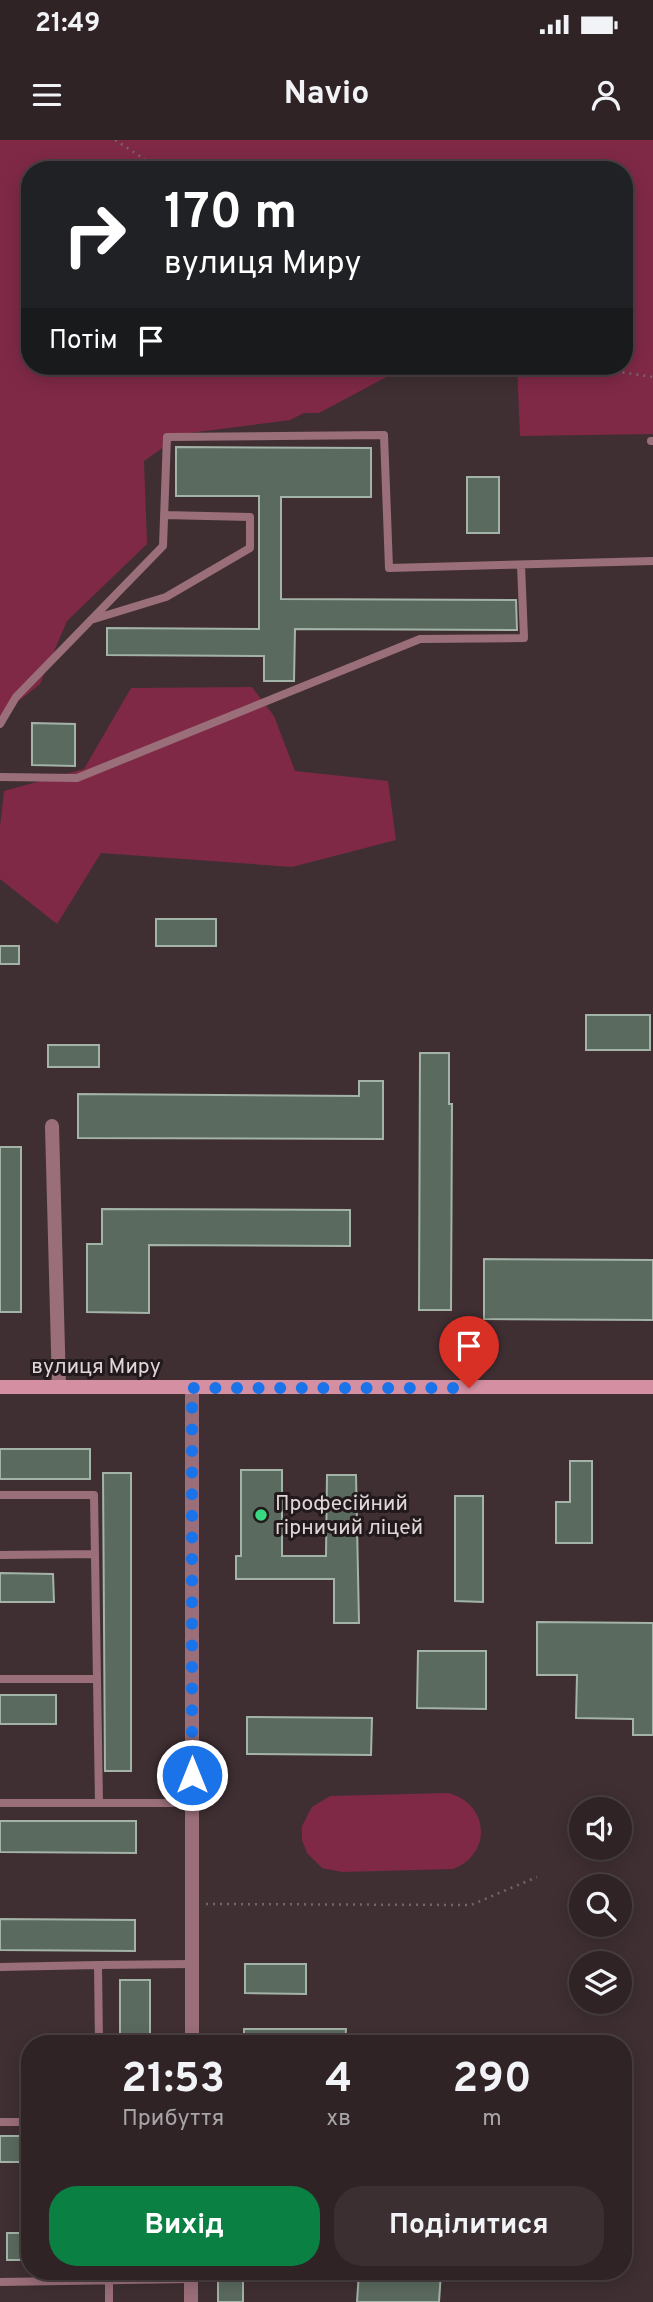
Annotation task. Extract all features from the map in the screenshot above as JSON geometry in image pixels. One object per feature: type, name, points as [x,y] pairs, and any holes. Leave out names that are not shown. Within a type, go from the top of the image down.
[{"type":"main road","name":"вулиця Миру","points":[[0,1387],[653,1387]]},
{"type":"street","points":[[52,1126],[59,1387]]},
{"type":"street","points":[[192,1388],[192,2035]]},
{"type":"street","points":[[191,2280],[191,2302]]},
{"type":"lane","points":[[0,724],[16,697],[163,546],[167,437],[384,435],[388,568],[653,561]]},
{"type":"lane","points":[[91,620],[166,597],[250,548],[250,517],[164,515]]},
{"type":"lane","points":[[0,777],[77,778],[420,639],[524,638],[521,565]]},
{"type":"lane","points":[[0,1495],[94,1495],[99,1803]]},
{"type":"lane","points":[[0,1555],[95,1554]]},
{"type":"lane","points":[[0,1679],[97,1679]]},
{"type":"lane","points":[[0,1803],[192,1802]]},
{"type":"lane","points":[[0,1967],[192,1964]]},
{"type":"lane","points":[[98,1965],[99,2035]]},
{"type":"lane","points":[[0,2122],[21,2122]]},
{"type":"lane","points":[[0,2282],[109,2280],[109,2302]]},
{"type":"path","points":[[115,140],[147,161]]},
{"type":"path","points":[[633,374],[653,377]]},
{"type":"path","points":[[192,1904],[471,1905],[537,1877]]},
{"type":"shaded area","points":[[0,140],[653,140],[653,434],[520,436],[517,375],[633,375],[633,161],[21,161],[21,375],[390,375],[319,413],[304,413],[290,420],[182,434],[144,461],[147,544],[67,621],[40,684],[0,716]]},
{"type":"shaded area","points":[[252,687],[274,716],[295,771],[388,781],[396,840],[292,867],[101,853],[57,924],[0,879],[0,827],[4,791],[84,769],[131,688]]},
{"type":"shaded area","points":[[448,1793],[472,1807],[481,1829],[475,1852],[466,1862],[453,1869],[342,1872],[322,1868],[307,1853],[302,1840],[302,1826],[312,1807],[330,1796]]},
{"type":"building","points":[[176,447],[371,448],[371,497],[281,497],[281,599],[516,600],[517,630],[295,629],[294,681],[264,681],[264,656],[107,655],[107,628],[259,629],[259,496],[176,496]]},
{"type":"building","points":[[467,477],[499,477],[499,533],[467,533]]},
{"type":"building","points":[[32,723],[75,724],[75,766],[32,765]]},
{"type":"building","points":[[156,919],[216,919],[216,946],[156,946]]},
{"type":"building","points":[[0,946],[19,946],[19,964],[0,964]]},
{"type":"building","points":[[586,1015],[650,1015],[650,1050],[586,1050]]},
{"type":"building","points":[[48,1045],[99,1045],[99,1067],[48,1067]]},
{"type":"building","points":[[420,1053],[449,1053],[449,1104],[452,1104],[451,1310],[419,1310]]},
{"type":"building","points":[[359,1081],[383,1081],[383,1139],[78,1138],[78,1094],[359,1096]]},
{"type":"building","points":[[0,1147],[21,1147],[21,1312],[0,1312]]},
{"type":"building","points":[[102,1209],[350,1210],[350,1246],[149,1245],[149,1313],[87,1312],[87,1244],[102,1244]]},
{"type":"building","points":[[484,1259],[653,1260],[653,1320],[484,1319]]},
{"type":"building","points":[[0,1449],[90,1449],[90,1479],[0,1479]]},
{"type":"building","points":[[570,1461],[592,1461],[592,1543],[556,1543],[556,1502],[570,1502]]},
{"type":"building","name":"Професійний гірничий ліцей","points":[[241,1470],[282,1470],[282,1556],[326,1556],[327,1475],[356,1475],[359,1623],[334,1623],[334,1579],[236,1579],[236,1556],[241,1556]]},
{"type":"building","points":[[103,1473],[131,1473],[131,1771],[105,1771]]},
{"type":"building","points":[[455,1496],[483,1496],[483,1602],[455,1601]]},
{"type":"building","points":[[0,1573],[53,1574],[54,1602],[0,1602]]},
{"type":"building","points":[[537,1622],[653,1623],[653,1735],[633,1735],[633,1719],[576,1718],[577,1675],[537,1675]]},
{"type":"building","points":[[418,1651],[486,1651],[486,1709],[417,1708]]},
{"type":"building","points":[[0,1695],[56,1695],[56,1724],[0,1724]]},
{"type":"building","points":[[247,1717],[372,1718],[371,1755],[247,1754]]},
{"type":"building","points":[[0,1821],[136,1821],[136,1853],[0,1852]]},
{"type":"building","points":[[0,1919],[135,1920],[135,1951],[0,1950]]},
{"type":"building","points":[[245,1964],[306,1964],[306,1994],[245,1993]]},
{"type":"building","points":[[120,1980],[150,1980],[150,2035],[120,2035]]},
{"type":"building","points":[[244,2029],[346,2029],[346,2035],[244,2035]]},
{"type":"building","points":[[0,2136],[21,2136],[21,2162],[0,2162]]},
{"type":"building","points":[[7,2233],[21,2233],[21,2260],[7,2260]]},
{"type":"building","points":[[218,2280],[243,2280],[243,2302],[218,2302]]},
{"type":"building","points":[[358,2280],[440,2280],[439,2302],[357,2302]]},
{"type":"place","name":"Професійний гірничий ліцей","points":[[261,1515]]},
{"type":"route","points":[[192,1775],[192,1388],[469,1388]]}]
